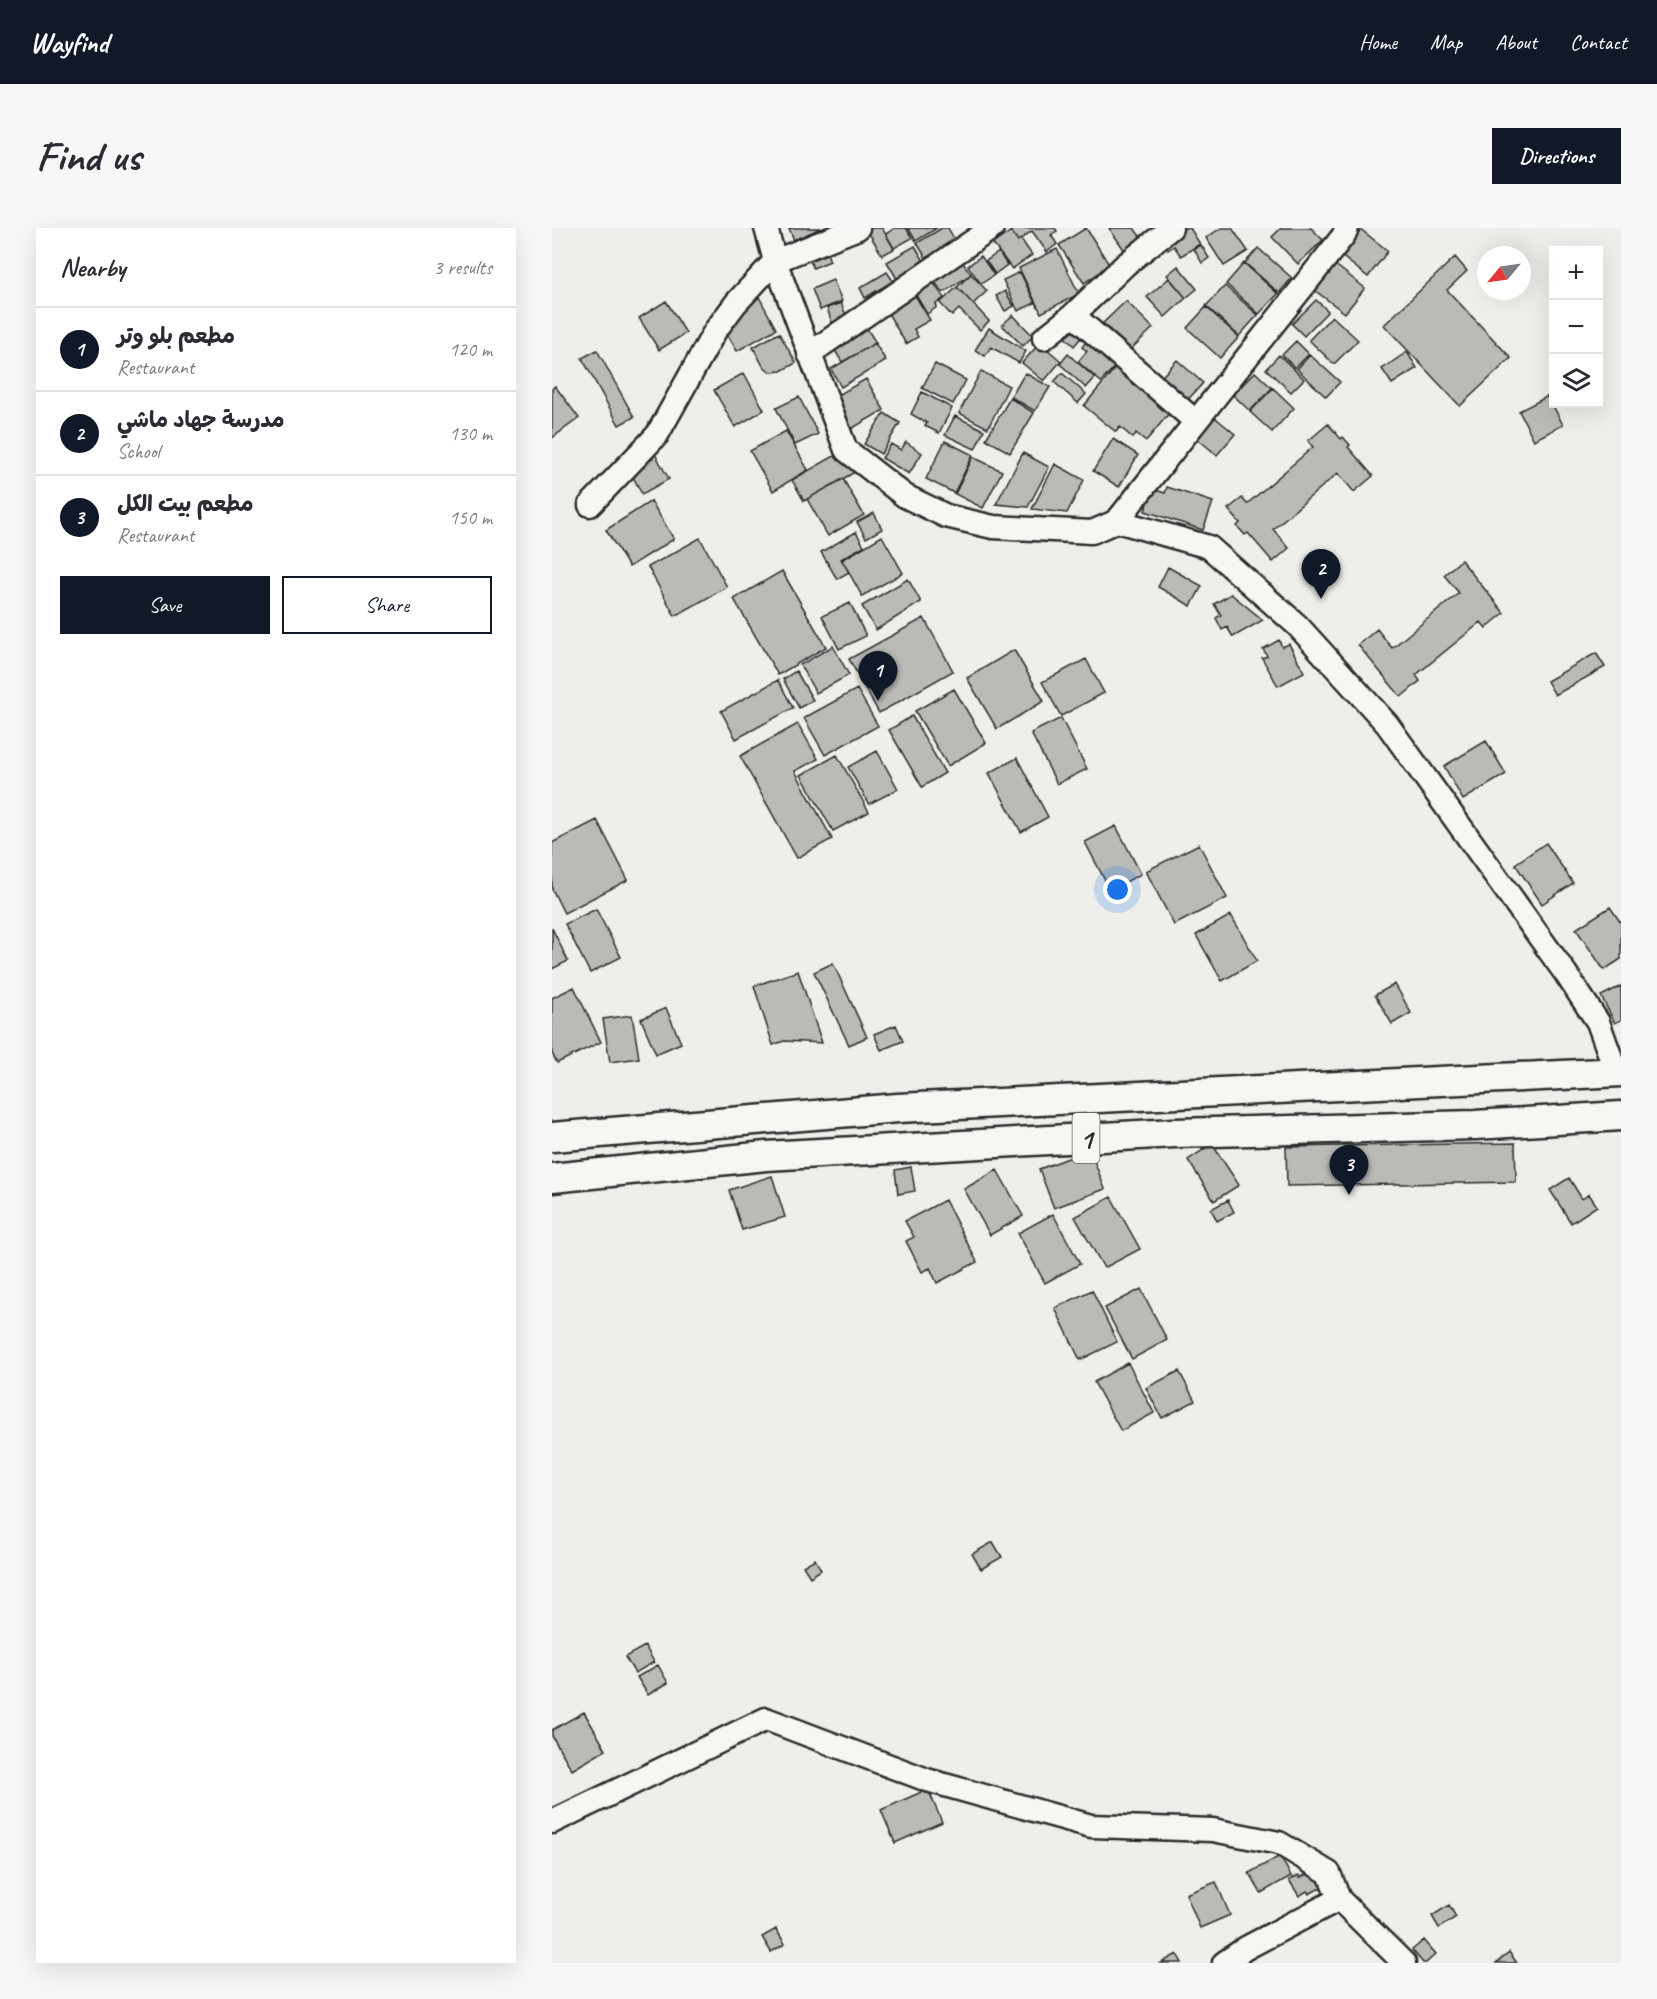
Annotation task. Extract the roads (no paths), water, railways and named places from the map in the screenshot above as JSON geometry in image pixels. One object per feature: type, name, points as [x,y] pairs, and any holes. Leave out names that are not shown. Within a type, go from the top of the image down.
[{"type":"main road","name":"1","points":[[552,1137],[898,1108],[1618,1072]]},
{"type":"main road","points":[[1175,1133],[1178,1093]]},
{"type":"main road","name":"1","points":[[552,1178],[766,1156],[1175,1133],[1475,1125],[1621,1116]]},
{"type":"street","points":[[766,228],[775,261],[846,450],[905,496],[946,516],[993,527],[1092,532],[1117,521],[1344,236],[1347,228]]},
{"type":"street","points":[[590,505],[657,435],[715,331],[736,303],[775,261],[858,228]]},
{"type":"street","points":[[809,354],[992,228]]},
{"type":"street","points":[[1044,338],[1125,265],[1171,228]]},
{"type":"street","points":[[1072,315],[1195,421]]},
{"type":"street","points":[[1117,521],[1209,547],[1297,624],[1387,724],[1598,1022],[1618,1072]]},
{"type":"street","points":[[552,1822],[766,1719],[927,1780],[1091,1826],[1213,1830],[1279,1843],[1329,1873],[1339,1899],[1404,1963]]},
{"type":"street","points":[[1224,1963],[1246,1948],[1339,1899]]},
{"type":"place","name":"مدرسة جهاد ماشي","points":[[1321,599]]},
{"type":"place","name":"مطعم بلو وتر","points":[[878,701]]},
{"type":"place","name":"مطعم بيت الكل","points":[[1349,1195]]}]
